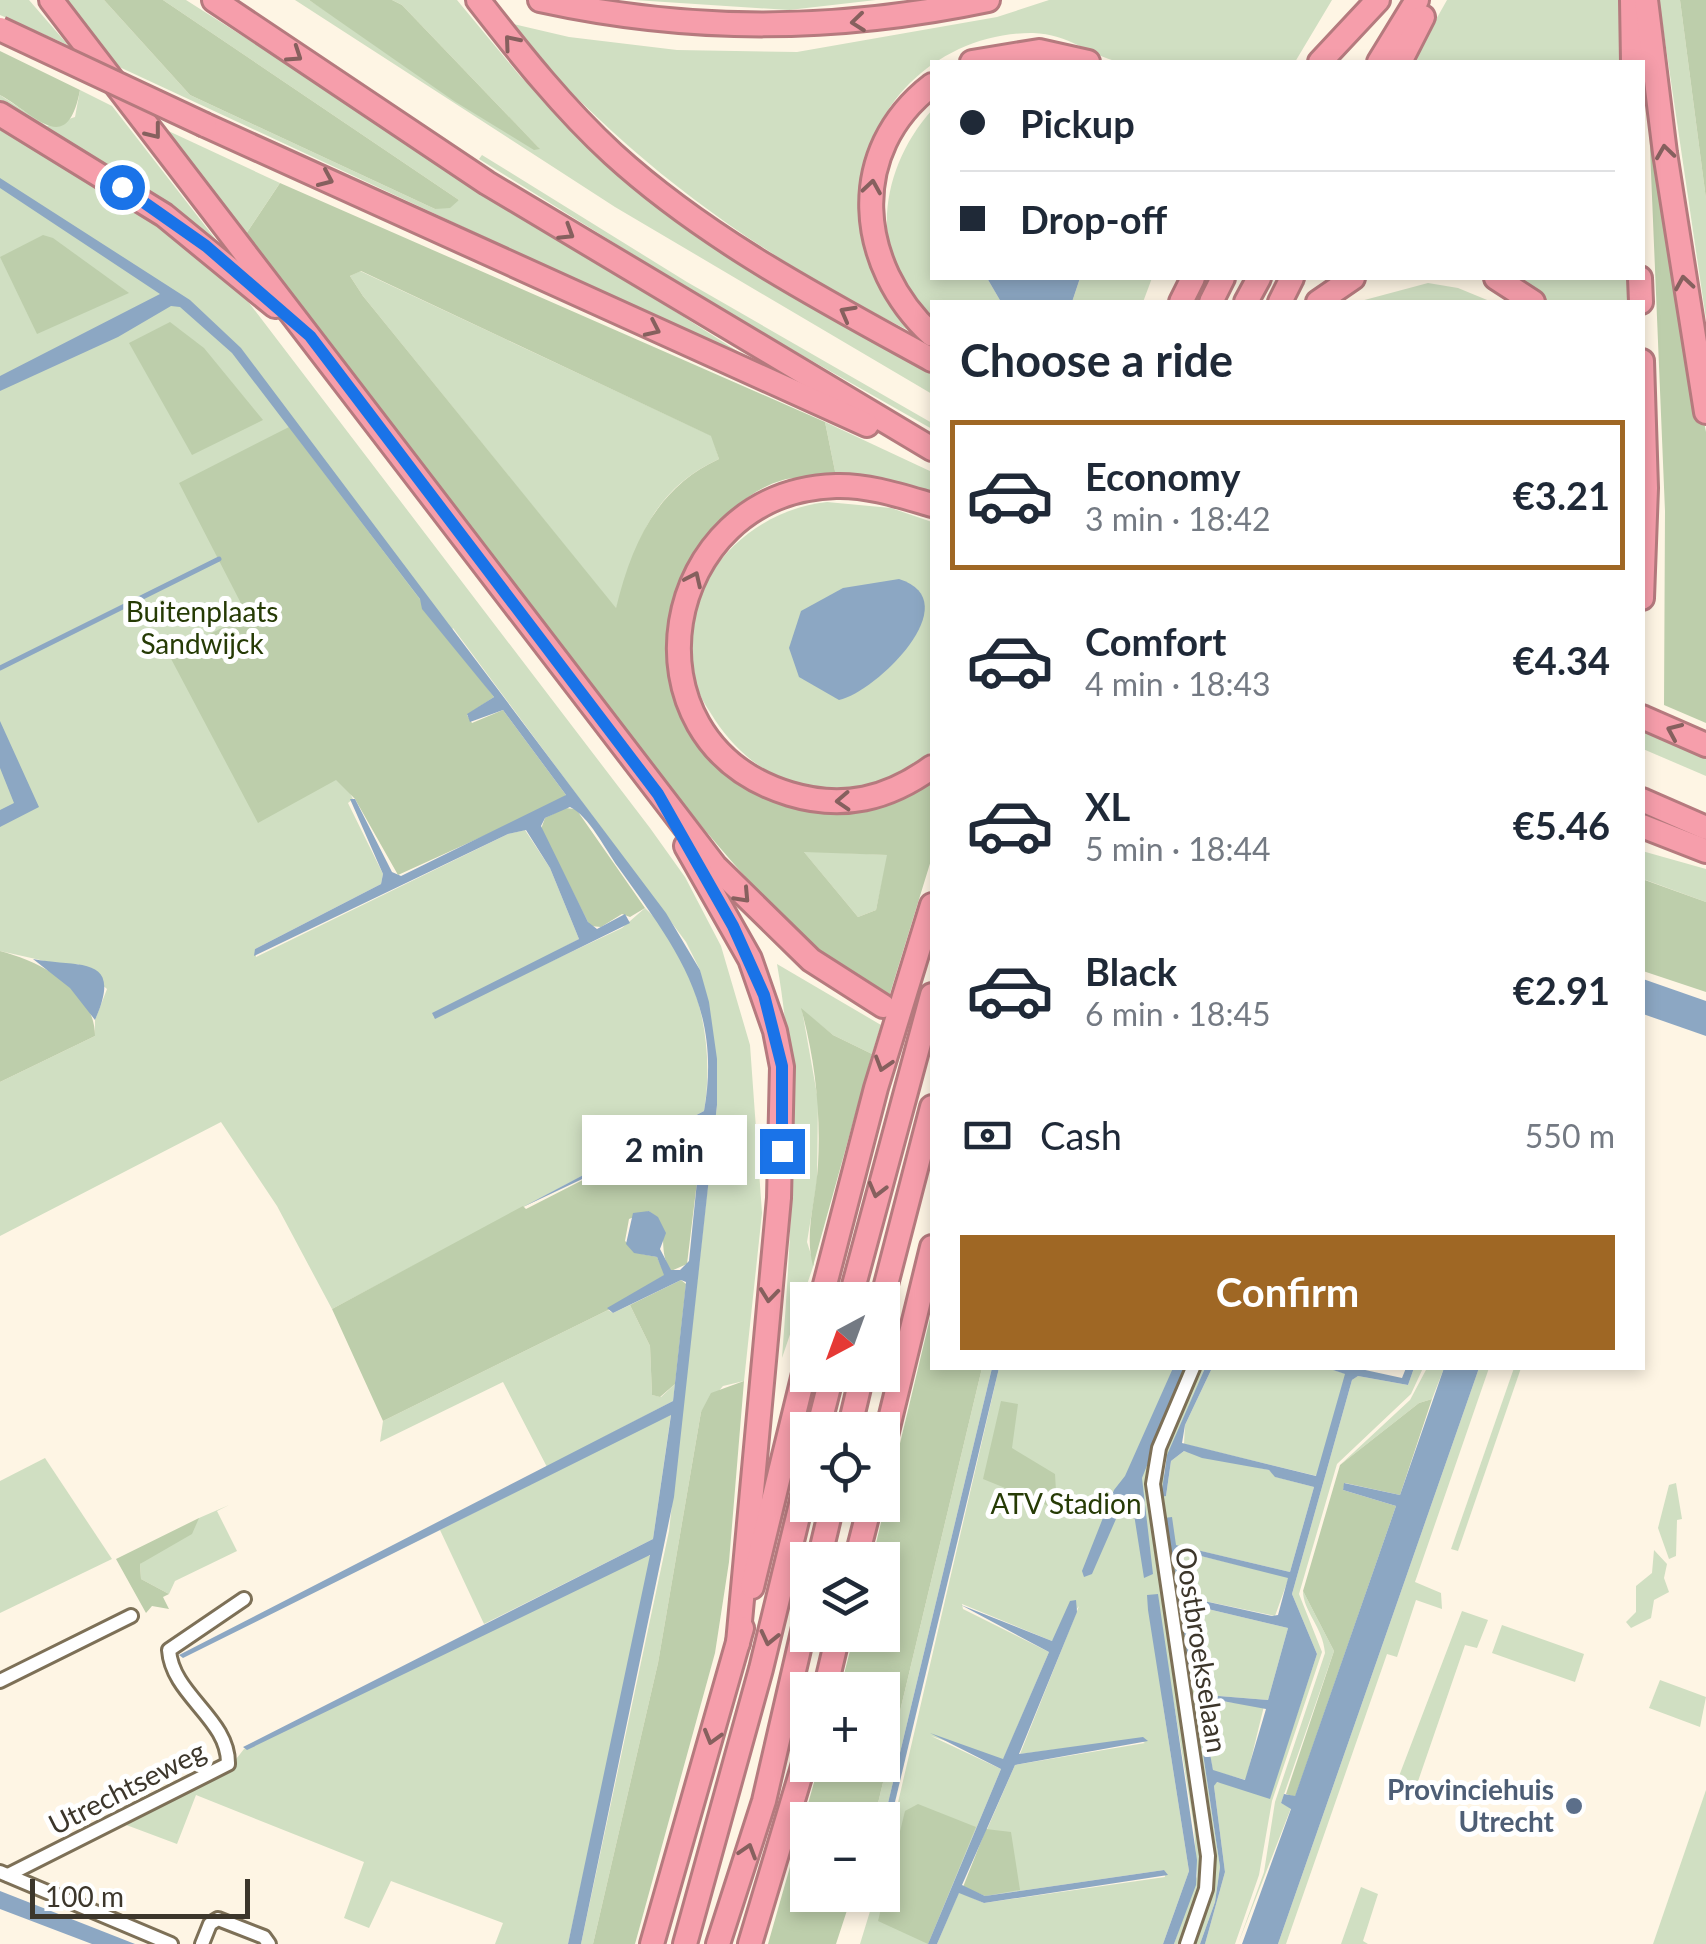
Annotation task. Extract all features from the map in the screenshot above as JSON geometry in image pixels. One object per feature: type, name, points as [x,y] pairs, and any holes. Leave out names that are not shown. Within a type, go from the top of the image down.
[{"type":"highway","points":[[51,0],[715,866],[789,941],[883,1006]]},
{"type":"highway","points":[[214,0],[504,194],[930,450]]},
{"type":"highway","points":[[478,0],[586,128],[650,185],[821,299],[930,359]]},
{"type":"highway","points":[[540,0],[650,20],[780,27],[862,22],[988,0]]},
{"type":"highway","points":[[1322,60],[1379,0]]},
{"type":"highway","points":[[1343,60],[1379,0]]},
{"type":"highway","points":[[1380,60],[1417,0]]},
{"type":"highway","points":[[1401,60],[1432,0]]},
{"type":"highway","points":[[1632,0],[1633,60]]},
{"type":"highway","points":[[1646,0],[1664,153],[1706,412]]},
{"type":"highway","points":[[0,29],[930,450]]},
{"type":"highway","points":[[984,60],[1040,51],[1079,60]]},
{"type":"highway","points":[[930,87],[911,104],[883,142],[869,214],[882,268],[896,295],[930,333]]},
{"type":"highway","points":[[0,114],[164,215],[310,336]]},
{"type":"highway","points":[[1321,300],[1350,280]]},
{"type":"highway","points":[[1499,280],[1530,300]]},
{"type":"highway","points":[[930,505],[837,486],[796,492],[756,508],[725,534],[697,570],[682,608],[676,656],[691,712],[712,744],[759,782],[803,798],[854,802],[898,790],[930,768]]},
{"type":"highway","points":[[1645,718],[1706,745]]},
{"type":"highway","points":[[658,794],[750,958],[776,1031],[782,1066],[779,1198],[738,1643]]},
{"type":"highway","points":[[1645,801],[1706,828]]},
{"type":"highway","points":[[1645,827],[1706,854]]},
{"type":"highway","points":[[1645,841],[1706,854]]},
{"type":"highway","points":[[826,1282],[876,1088],[930,912]]},
{"type":"highway","points":[[855,1282],[930,1002]]},
{"type":"highway","points":[[887,1282],[930,1114]]},
{"type":"highway","points":[[892,1412],[930,1255]]},
{"type":"highway","points":[[652,1944],[738,1643],[799,1392]]},
{"type":"highway","points":[[686,1944],[797,1522]]},
{"type":"highway","points":[[718,1944],[764,1800],[798,1652]]},
{"type":"highway","points":[[750,1944],[798,1782]]},
{"type":"street","name":"Oostbroekselaan","points":[[1187,1944],[1206,1889],[1208,1856],[1152,1484],[1159,1448],[1193,1370]]},
{"type":"street","name":"Utrechtseweg","points":[[4,1874],[228,1764],[223,1740],[172,1673],[168,1650],[244,1599]]},
{"type":"street","points":[[0,1681],[131,1616]]},
{"type":"street","name":"Utrechtseweg","points":[[4,1874],[171,1944]]},
{"type":"street","points":[[202,1944],[210,1924],[218,1919],[264,1937],[268,1944]]},
{"type":"green space","points":[[0,0],[29,0],[68,45],[0,15]]},
{"type":"green space","points":[[63,0],[104,0],[190,95],[435,209],[459,200],[163,0],[186,0],[756,363],[115,65]]},
{"type":"green space","points":[[104,0],[163,0],[459,200],[450,208],[435,209],[190,95]]},
{"type":"green space","points":[[295,0],[309,0],[539,148],[402,5],[392,0],[457,0],[520,76],[605,159],[890,350],[930,371],[930,393],[615,207]]},
{"type":"green space","points":[[309,0],[392,0],[402,5],[540,149],[534,150],[454,101]]},
{"type":"green space","points":[[634,0],[876,0],[789,10]]},
{"type":"green space","points":[[1049,0],[1332,0],[1296,60],[1112,60],[1057,37],[1033,33],[1000,36],[930,60],[930,67],[894,102],[877,129],[867,159],[863,192],[878,240],[918,335],[804,273],[697,201],[598,118],[509,23],[569,37],[677,50],[797,52],[997,17]]},
{"type":"green space","points":[[1447,0],[1623,0],[1623,60],[1413,60]]},
{"type":"green space","points":[[1659,0],[1680,0],[1706,199],[1706,319]]},
{"type":"green space","points":[[1680,0],[1706,0],[1706,199]]},
{"type":"green space","points":[[0,51],[80,90],[67,122],[49,126],[0,95]]},
{"type":"green space","points":[[80,90],[112,106],[227,254],[139,186],[0,108],[0,95],[47,126],[75,117]]},
{"type":"green space","points":[[930,113],[930,280],[988,280],[1000,300],[930,300],[930,317],[911,296],[897,271],[889,244],[887,216],[900,160]]},
{"type":"green space","points":[[1649,124],[1706,432],[1706,723],[1664,705],[1665,511]]},
{"type":"green space","points":[[162,128],[280,183],[246,234]]},
{"type":"green space","name":"Buitenplaats Sandwijck","points":[[0,130],[151,217],[240,291],[650,828],[685,877],[721,946],[750,1045],[762,1213],[744,1381],[723,1386],[701,1412],[658,1663],[593,1944],[581,1944],[669,1531],[717,1105],[700,970],[686,942],[453,628],[349,791],[353,799],[348,803],[383,874],[381,884],[255,949],[256,957],[508,834],[525,830],[550,868],[579,939],[431,1018],[622,928],[645,908],[677,950],[698,1002],[707,1057],[704,1111],[332,1309],[277,1206],[221,1122],[0,1236],[0,1082],[95,1036],[95,1020],[107,989],[78,964],[58,964],[0,951]]},
{"type":"green space","points":[[482,155],[687,282],[930,422],[930,428],[724,311],[479,159]]},
{"type":"green space","points":[[280,183],[825,422],[837,481],[783,480],[755,492],[729,513],[688,570],[675,603],[669,669],[686,709],[781,802],[930,780],[930,864],[888,1000],[843,969],[758,891],[643,752],[246,234]],"holes":[[[361,271],[711,436],[719,459],[679,486],[650,520],[630,562],[616,608],[350,276]],[[804,852],[887,855],[876,910],[858,917]]]},
{"type":"green space","points":[[43,235],[53,238],[129,293],[37,334],[0,257]]},
{"type":"green space","points":[[360,271],[712,436],[719,459],[696,472],[662,503],[640,541],[616,609],[363,296],[350,276]]},
{"type":"green space","points":[[1079,280],[1151,280],[1144,300],[1073,300]]},
{"type":"green space","points":[[1512,280],[1630,280],[1631,300],[1538,300]]},
{"type":"green space","points":[[1428,283],[1458,288],[1487,300],[1364,300]]},
{"type":"green space","points":[[170,322],[204,348],[263,420],[192,455],[129,343]]},
{"type":"green space","points":[[825,422],[930,471],[930,498],[837,481]]},
{"type":"green space","points":[[289,427],[494,697],[467,715],[472,723],[503,710],[566,795],[563,800],[398,875],[355,799],[336,780],[258,823],[169,655],[247,615],[179,483]]},
{"type":"green space","points":[[827,502],[891,508],[930,521],[930,752],[904,770],[874,782],[816,788],[787,781],[761,767],[737,747],[696,687],[690,665],[690,634],[696,605],[708,579],[746,535],[798,508]]},
{"type":"green space","points":[[1645,731],[1706,756],[1706,776],[1645,750]]},
{"type":"green space","points":[[565,808],[576,809],[645,908],[630,917],[622,914],[601,927],[590,926],[541,829],[545,818]]},
{"type":"green space","points":[[803,851],[888,855],[876,910],[858,917]]},
{"type":"green space","points":[[1645,852],[1706,869],[1706,902],[1645,880]]},
{"type":"green space","points":[[1645,880],[1706,902],[1706,992],[1645,972]]},
{"type":"green space","points":[[0,951],[47,970],[75,991],[93,1019],[95,1036],[0,1082]]},
{"type":"green space","points":[[777,964],[881,1025],[872,1054],[833,1035],[802,1010],[818,1100],[817,1181],[807,1242],[814,1264],[808,1282],[790,1282],[790,1334],[782,1358],[792,1161],[784,1013]]},
{"type":"green space","points":[[801,1008],[833,1035],[872,1054],[813,1266],[810,1228],[819,1125],[813,1066]]},
{"type":"green space","points":[[698,1121],[704,1124],[687,1264],[671,1271],[660,1224],[649,1211],[629,1219],[625,1241],[642,1254],[657,1257],[665,1275],[608,1310],[383,1421],[332,1309],[523,1206],[526,1209]]},
{"type":"green space","points":[[681,1280],[686,1284],[675,1384],[660,1397],[652,1395],[650,1346],[630,1305]]},
{"type":"green space","points":[[630,1305],[650,1346],[652,1395],[661,1397],[675,1384],[673,1401],[547,1467],[503,1382],[380,1442],[383,1421],[608,1310],[613,1313]]},
{"type":"green space","points":[[930,1318],[930,1370],[982,1370],[900,1711],[900,1672],[845,1672],[850,1652],[900,1652],[900,1542],[876,1542],[881,1522],[900,1522],[900,1443]]},
{"type":"green space","points":[[982,1370],[992,1370],[900,1753],[900,1711]]},
{"type":"green space","name":"ATV Stadion","points":[[999,1370],[1204,1370],[1163,1467],[1166,1496],[1171,1461],[1184,1451],[1269,1470],[1276,1477],[1314,1487],[1290,1572],[1175,1545],[1176,1550],[1289,1577],[1275,1616],[1195,1599],[1184,1590],[1188,1667],[1192,1638],[1186,1610],[1191,1605],[1288,1628],[1268,1700],[1194,1694],[1220,1867],[1215,1902],[1200,1944],[1192,1944],[1208,1899],[1203,1847],[1200,1892],[1182,1944],[1174,1944],[1197,1876],[1194,1827],[1173,1698],[1162,1699],[1189,1871],[1163,1944],[937,1944],[959,1892],[984,1903],[1165,1877],[1164,1870],[985,1896],[982,1841],[1015,1765],[1145,1743],[1138,1739],[1020,1754],[1079,1606],[1052,1641],[962,1604],[963,1609],[1049,1652],[1003,1760],[931,1736],[1001,1769],[928,1944],[860,1944],[870,1912],[900,1912],[898,1802]]},
{"type":"green space","name":"ATV Stadion","points":[[1211,1370],[1333,1370],[1346,1374],[1317,1476],[1184,1444],[1185,1425]]},
{"type":"green space","points":[[1413,1370],[1422,1370],[1411,1394],[1337,1464],[1299,1594],[1322,1652],[1272,1801],[1259,1875],[1235,1944],[1205,1944],[1225,1872],[1214,1786],[1216,1782],[1272,1790],[1317,1654],[1292,1594],[1352,1380],[1358,1376],[1408,1385]]},
{"type":"green space","points":[[1426,1370],[1443,1370],[1432,1399],[1419,1403],[1340,1465],[1410,1400]]},
{"type":"green space","points":[[1478,1370],[1488,1370],[1415,1582],[1441,1593],[1442,1609],[1416,1600],[1397,1657],[1387,1654],[1286,1944],[1278,1944]]},
{"type":"green space","points":[[1513,1370],[1520,1370],[1458,1551],[1451,1549]]},
{"type":"green space","points":[[744,1381],[729,1562],[715,1653],[635,1944],[593,1944],[658,1663],[701,1412],[711,1393]]},
{"type":"green space","points":[[1432,1399],[1400,1495],[1345,1483],[1343,1490],[1396,1506],[1295,1797],[1286,1794],[1334,1651],[1303,1591],[1340,1465],[1419,1403]]},
{"type":"green space","points":[[1001,1401],[1018,1404],[1012,1448],[1055,1474],[1056,1491],[1077,1508],[1071,1515],[983,1479]]},
{"type":"green space","points":[[671,1414],[653,1539],[484,1624],[440,1530]]},
{"type":"green space","points":[[45,1458],[112,1559],[0,1613],[0,1481]]},
{"type":"green space","points":[[1676,1483],[1682,1519],[1677,1520],[1676,1556],[1669,1559],[1658,1528],[1669,1485]]},
{"type":"green space","points":[[229,1505],[217,1511],[237,1551],[175,1581],[169,1594],[141,1579],[140,1564],[199,1518]]},
{"type":"green space","points":[[199,1518],[192,1534],[140,1564],[141,1579],[169,1594],[163,1597],[169,1609],[152,1606],[146,1613],[116,1559]]},
{"type":"green space","points":[[1654,1550],[1667,1564],[1664,1578],[1669,1592],[1654,1600],[1651,1618],[1631,1628],[1626,1622],[1636,1612],[1636,1586],[1652,1573]]},
{"type":"green space","points":[[648,1555],[653,1557],[568,1944],[495,1944],[503,1923],[391,1881],[369,1928],[344,1918],[364,1862],[196,1795],[177,1844],[121,1823],[225,1773],[244,1749]]},
{"type":"green space","points":[[1303,1591],[1334,1651],[1281,1803],[1291,1808],[1238,1944],[1264,1872],[1275,1802],[1325,1653]]},
{"type":"green space","points":[[1462,1611],[1488,1620],[1477,1648],[1465,1645],[1415,1790],[1396,1784]]},
{"type":"green space","points":[[1502,1625],[1584,1654],[1575,1682],[1492,1653]]},
{"type":"green space","points":[[1660,1680],[1706,1697],[1700,1727],[1649,1708]]},
{"type":"green space","points":[[1200,1699],[1264,1706],[1246,1780],[1213,1771]]},
{"type":"green space","points":[[814,1782],[883,1782],[878,1802],[808,1802]]},
{"type":"green space","points":[[883,1782],[893,1782],[888,1802],[878,1802]]},
{"type":"green space","points":[[1706,1790],[1706,1944],[1653,1944]]},
{"type":"green space","points":[[918,1804],[976,1827],[928,1944],[878,1921],[880,1912],[900,1912],[900,1831],[905,1811]]},
{"type":"green space","points":[[986,1829],[1011,1832],[1020,1890],[985,1896],[963,1887]]},
{"type":"green space","points":[[790,1867],[790,1912],[846,1912],[836,1944],[768,1944]]},
{"type":"green space","points":[[1361,1887],[1378,1894],[1363,1941],[1368,1944],[1341,1944]]},
{"type":"water","points":[[0,178],[190,300],[241,348],[666,913],[700,970],[717,1059],[717,1105],[674,1497],[581,1944],[568,1944],[650,1555],[247,1750],[243,1747],[653,1539],[671,1415],[183,1658],[179,1655],[673,1401],[686,1282],[681,1280],[613,1313],[607,1308],[664,1275],[657,1257],[634,1253],[626,1244],[633,1213],[649,1211],[658,1217],[666,1233],[660,1249],[671,1270],[680,1270],[689,1261],[703,1122],[523,1207],[704,1111],[708,1073],[700,1008],[689,978],[657,923],[590,825],[570,807],[545,818],[541,826],[588,922],[597,929],[625,914],[630,923],[435,1019],[432,1013],[579,939],[550,868],[526,830],[508,834],[254,956],[255,949],[381,884],[383,874],[350,799],[355,799],[392,872],[401,876],[566,795],[503,710],[470,722],[467,714],[494,697],[422,609],[420,599],[232,353],[180,307],[171,306],[118,337],[0,391],[0,376],[160,294],[0,188]]},
{"type":"water","points":[[988,280],[1079,280],[1073,300],[1000,300]]},
{"type":"water","points":[[899,579],[918,590],[925,606],[921,625],[893,664],[874,681],[839,700],[799,677],[789,648],[801,611],[843,588]]},
{"type":"water","points":[[0,721],[39,807],[0,827],[0,810],[14,803],[0,768]]},
{"type":"water","points":[[33,959],[81,965],[101,974],[103,999],[95,1020],[70,988]]},
{"type":"water","points":[[1645,980],[1706,1001],[1706,1036],[1645,1015]]},
{"type":"water","points":[[992,1370],[999,1370],[900,1781],[900,1753]]},
{"type":"water","points":[[1172,1370],[1185,1370],[1142,1478],[1153,1574],[1144,1578],[1133,1508],[1126,1496],[1092,1574],[1084,1577],[1082,1571],[1114,1490],[1125,1476]]},
{"type":"water","points":[[1204,1370],[1211,1370],[1185,1425],[1182,1443],[1316,1476],[1345,1374],[1333,1370],[1365,1370],[1402,1378],[1405,1370],[1413,1370],[1408,1385],[1358,1376],[1352,1380],[1292,1594],[1317,1654],[1270,1799],[1217,1782],[1214,1786],[1225,1872],[1205,1944],[1200,1944],[1215,1902],[1220,1867],[1194,1694],[1268,1700],[1288,1628],[1191,1605],[1186,1610],[1194,1668],[1189,1669],[1175,1569],[1184,1590],[1195,1599],[1272,1616],[1278,1615],[1288,1578],[1177,1550],[1171,1556],[1164,1518],[1172,1517],[1176,1545],[1290,1572],[1314,1487],[1275,1477],[1269,1470],[1184,1451],[1171,1461],[1166,1496],[1161,1497],[1167,1455]],"holes":[[[1200,1699],[1266,1709],[1245,1780],[1213,1770]]]},
{"type":"water","points":[[1443,1370],[1478,1370],[1278,1944],[1242,1944],[1291,1809],[1281,1803],[1284,1794],[1295,1796],[1396,1506],[1343,1490],[1344,1483],[1400,1495]]},
{"type":"water","points":[[1158,1594],[1197,1860],[1196,1885],[1174,1944],[1163,1944],[1189,1871],[1148,1610],[1147,1595]]},
{"type":"water","points":[[1076,1600],[1077,1612],[1019,1754],[1143,1737],[1148,1741],[1015,1765],[962,1885],[985,1896],[1164,1870],[1168,1875],[984,1903],[959,1893],[937,1944],[928,1944],[1001,1769],[930,1733],[1003,1759],[1049,1652],[961,1605],[1052,1641],[1070,1601]]},
{"type":"water","points":[[893,1782],[900,1782],[895,1802],[888,1802]]},
{"type":"water","points":[[0,1891],[135,1944],[92,1944],[0,1909]]},
{"type":"waterway","points":[[0,668],[219,559]]},
{"type":"place","name":"Provinciehuis Utrecht","points":[[1574,1806]]},
{"type":"route","points":[[122,187],[206,246],[310,336],[658,794],[750,958],[764,995],[782,1066],[782,1151]]}]
